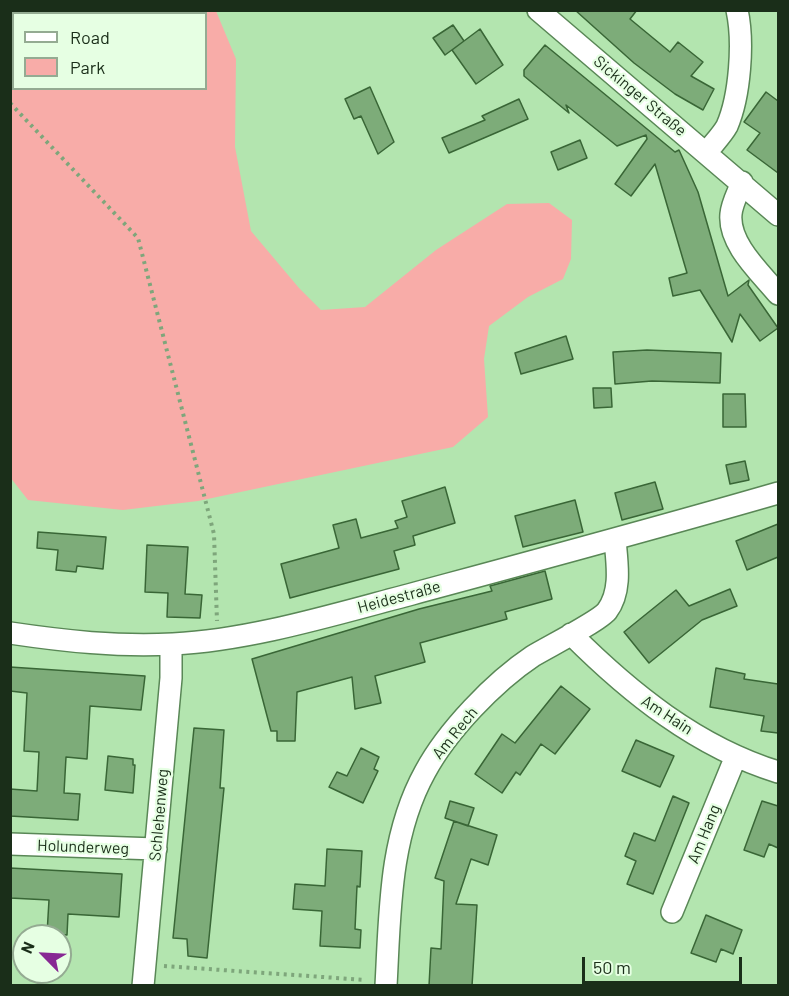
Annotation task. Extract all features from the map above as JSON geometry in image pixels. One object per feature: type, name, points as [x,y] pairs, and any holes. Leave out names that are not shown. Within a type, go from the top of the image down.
[{"type":"street","name":"Sickinger Straße","points":[[538,10],[778,214]]},
{"type":"street","points":[[707,152],[726,126],[733,103],[739,68],[740,25],[737,10]]},
{"type":"street","points":[[742,182],[733,204],[732,228],[741,246],[778,294]]},
{"type":"street","name":"Heidestraße","points":[[10,633],[75,642],[171,645],[218,639],[334,614],[615,540],[778,493]]},
{"type":"street","name":"Am Rech","points":[[386,983],[392,887],[399,840],[411,800],[426,770],[446,740],[484,698],[531,658],[606,612],[614,596],[618,579],[615,540]]},
{"type":"street","name":"Am Hain","points":[[571,634],[613,677],[646,703],[736,756],[778,772]]},
{"type":"street","name":"Schlehenweg","points":[[144,975],[171,678],[171,645]]},
{"type":"street","name":"Am Hang","points":[[672,912],[736,756]]},
{"type":"street","name":"Holunderweg","points":[[10,844],[156,849]]},
{"type":"path","points":[[10,103],[138,238],[214,534],[218,639]]},
{"type":"path","points":[[144,975],[386,983]]},
{"type":"green space","points":[[11,10],[216,11],[236,59],[235,147],[251,231],[299,288],[321,310],[365,307],[436,250],[507,204],[549,203],[572,220],[571,259],[563,279],[528,297],[489,326],[484,359],[488,417],[453,447],[198,501],[123,510],[28,500],[10,477]]},
{"type":"building","points":[[575,10],[637,10],[630,19],[670,52],[678,42],[703,62],[691,76],[714,89],[703,110],[675,94],[634,63]]},
{"type":"building","points":[[453,25],[464,41],[445,55],[433,38]]},
{"type":"building","points":[[480,29],[503,65],[476,84],[452,50]]},
{"type":"building","points":[[545,45],[675,152],[679,150],[698,192],[728,296],[749,280],[748,285],[778,328],[760,341],[740,314],[732,342],[700,290],[673,296],[669,278],[687,273],[655,164],[631,196],[615,184],[647,139],[646,135],[617,146],[566,105],[569,113],[524,76],[524,70]]},
{"type":"building","points":[[370,87],[394,142],[378,154],[361,116],[354,119],[345,99]]},
{"type":"building","points":[[766,92],[778,101],[778,173],[747,150],[760,133],[744,122]]},
{"type":"building","points":[[519,99],[528,119],[449,153],[442,138],[485,120],[482,116]]},
{"type":"building","points":[[580,140],[587,158],[558,170],[551,152]]},
{"type":"building","points":[[566,336],[573,359],[521,374],[515,353]]},
{"type":"building","points":[[647,350],[721,353],[720,383],[652,381],[615,384],[613,352]]},
{"type":"building","points":[[593,388],[611,388],[612,407],[594,408]]},
{"type":"building","points":[[723,394],[745,394],[746,427],[723,427]]},
{"type":"building","points":[[745,461],[749,480],[730,484],[726,465]]},
{"type":"building","points":[[655,482],[663,509],[622,520],[615,493]]},
{"type":"building","points":[[445,487],[455,523],[413,536],[415,545],[394,551],[399,569],[290,598],[281,564],[339,548],[333,525],[356,519],[361,538],[398,528],[395,521],[407,517],[402,501]]},
{"type":"building","points":[[575,500],[583,532],[523,547],[515,516]]},
{"type":"building","points":[[778,524],[778,557],[747,570],[736,541]]},
{"type":"building","points":[[38,532],[106,537],[103,569],[77,566],[76,572],[56,570],[58,550],[37,548]]},
{"type":"building","points":[[147,545],[188,547],[185,594],[202,595],[200,618],[167,617],[168,593],[145,592]]},
{"type":"building","points":[[545,571],[552,599],[505,612],[507,619],[420,643],[425,662],[375,676],[381,703],[355,709],[352,677],[297,692],[295,741],[277,741],[277,731],[271,731],[252,659],[419,609],[492,591],[490,586]]},
{"type":"building","points":[[730,589],[737,606],[702,620],[649,663],[624,632],[676,590],[689,606]]},
{"type":"building","points":[[10,667],[145,676],[141,710],[90,706],[87,759],[66,757],[64,793],[80,794],[78,820],[10,816],[10,789],[37,791],[39,752],[24,751],[27,693],[10,691]]},
{"type":"building","points":[[716,668],[745,674],[744,679],[778,684],[778,733],[761,731],[764,716],[710,707]]},
{"type":"building","points":[[561,686],[590,709],[555,754],[541,744],[520,775],[516,772],[502,793],[475,774],[502,734],[515,743]]},
{"type":"building","points":[[194,728],[224,730],[220,788],[224,788],[207,958],[188,956],[187,939],[173,938]]},
{"type":"building","points":[[636,740],[674,756],[660,787],[622,771]]},
{"type":"building","points":[[361,748],[379,757],[374,769],[378,771],[363,803],[329,787],[337,772],[347,776]]},
{"type":"building","points":[[108,756],[133,759],[133,765],[135,765],[133,793],[105,790]]},
{"type":"building","points":[[673,796],[689,803],[653,894],[627,884],[636,861],[625,856],[634,833],[655,841]]},
{"type":"building","points":[[450,801],[474,808],[468,826],[445,818]]},
{"type":"building","points":[[762,801],[778,806],[778,848],[769,844],[764,857],[744,850]]},
{"type":"building","points":[[454,821],[497,835],[488,865],[471,859],[456,904],[477,905],[472,986],[429,986],[431,948],[441,949],[444,881],[435,878]]},
{"type":"building","points":[[327,849],[362,851],[360,887],[357,886],[355,929],[361,930],[360,948],[320,946],[322,911],[293,909],[295,884],[325,886]]},
{"type":"building","points":[[10,868],[122,874],[119,917],[68,914],[68,924],[48,924],[49,900],[10,898]]},
{"type":"building","points":[[706,915],[742,930],[733,954],[721,949],[716,962],[691,953]]}]
